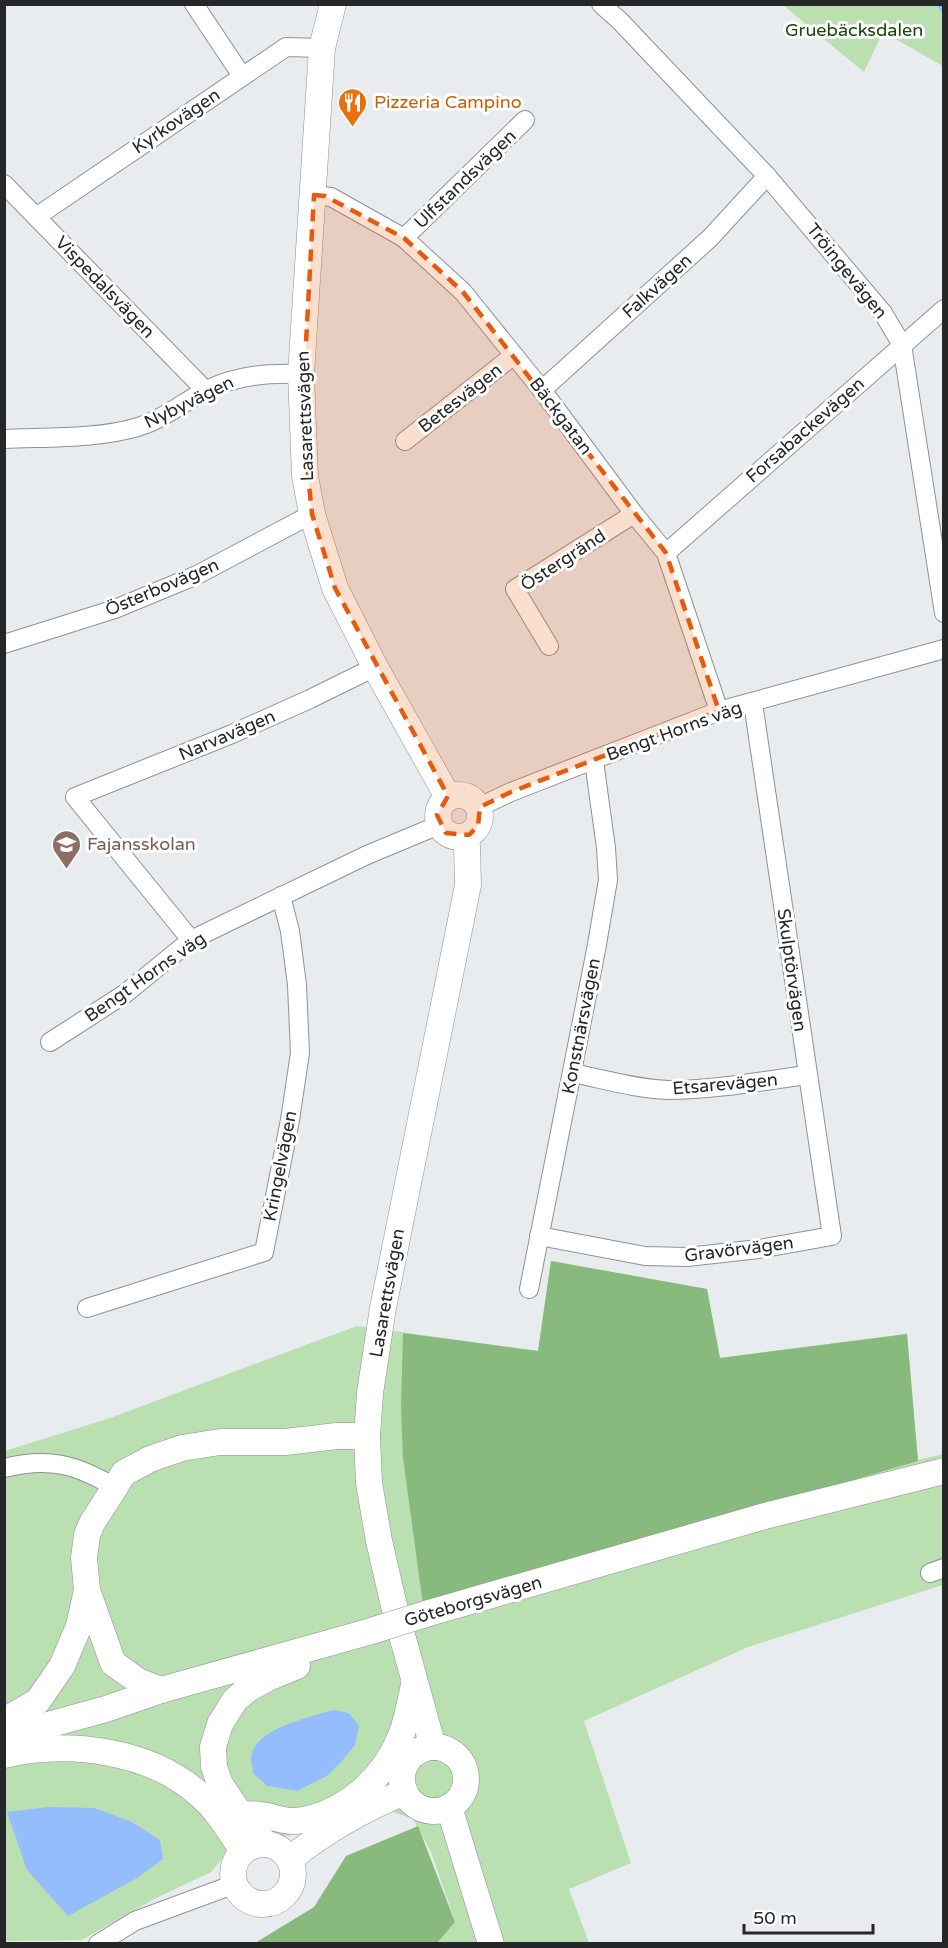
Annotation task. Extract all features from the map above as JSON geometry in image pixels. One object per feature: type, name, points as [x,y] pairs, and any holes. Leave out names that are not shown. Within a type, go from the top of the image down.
[{"type":"street","points":[[194,4],[242,76]]},
{"type":"street","name":"Lasarettsvägen","points":[[333,4],[322,48],[301,374],[305,476],[312,514],[335,588],[375,667],[448,797]]},
{"type":"street","name":"Tröingevägen","points":[[601,4],[620,21],[767,176],[883,312],[902,345],[944,612]]},
{"type":"street","name":"Kyrkovägen","points":[[36,217],[286,47],[322,48]]},
{"type":"street","name":"Ulfstandsvägen","points":[[404,238],[525,120]]},
{"type":"street","name":"Falkvägen","points":[[542,390],[710,238],[767,176]]},
{"type":"street","name":"Vispedalsvägen","points":[[4,184],[206,390]]},
{"type":"street","name":"Bäckgatan","points":[[314,195],[331,197],[404,238],[463,292],[542,390],[634,514],[666,553],[719,711]]},
{"type":"street","name":"Forsabackevägen","points":[[666,553],[944,309]]},
{"type":"street","name":"Betesvägen","points":[[405,441],[514,355]]},
{"type":"street","name":"Nybyvägen","points":[[4,439],[66,437],[136,428],[166,416],[206,390],[240,377],[258,374],[301,374]]},
{"type":"street","name":"Österbovägen","points":[[4,644],[115,609],[196,575],[312,514]]},
{"type":"street","name":"Östergränd","points":[[549,646],[515,589],[634,514]]},
{"type":"street","name":"Bengt Horns väg","points":[[478,807],[719,711],[944,649]]},
{"type":"street","name":"Narvavägen","points":[[191,940],[75,797],[232,734],[375,667]]},
{"type":"street","name":"Skulptörvägen","points":[[753,703],[832,1236]]},
{"type":"street","name":"Konstnärsvägen","points":[[529,1289],[608,880],[594,761]]},
{"type":"street","points":[[460,795],[468,797],[478,807],[480,817],[478,826],[464,837],[449,835],[439,825],[437,815],[439,807],[448,797],[460,795]]},
{"type":"street","name":"Bengt Horns väg","points":[[50,1042],[130,990],[191,940],[367,855],[439,825]]},
{"type":"street","name":"Lasarettsvägen","points":[[433,1747],[395,1610],[379,1541],[369,1482],[367,1436],[370,1393],[383,1308],[468,885],[467,846],[464,837]]},
{"type":"street","name":"Kringelvägen","points":[[87,1308],[264,1252],[290,1120],[300,1053],[297,985],[290,931],[281,896]]},
{"type":"street","name":"Etsarevägen","points":[[572,1073],[667,1090],[807,1075]]},
{"type":"street","name":"Gravörvägen","points":[[539,1236],[645,1256],[687,1257],[759,1249],[832,1236]]},
{"type":"street","points":[[161,1690],[138,1681],[113,1663],[87,1590],[84,1558],[87,1535],[92,1523],[124,1473],[150,1459],[182,1448],[220,1442],[285,1442],[337,1436],[367,1436]]},
{"type":"street","points":[[4,1468],[43,1462],[60,1463],[79,1468],[114,1487]]},
{"type":"street","name":"Göteborgsvägen","points":[[4,1737],[161,1690],[430,1621],[483,1598],[765,1516],[944,1471]]},
{"type":"street","points":[[4,1721],[38,1701],[62,1666],[79,1626],[87,1590]]},
{"type":"street","points":[[267,1844],[252,1832],[220,1784],[213,1767],[214,1739],[220,1724],[230,1707],[248,1689],[268,1678],[370,1638]]},
{"type":"street","points":[[242,1814],[293,1821],[319,1816],[348,1802],[369,1784],[390,1758],[403,1730],[415,1682]]},
{"type":"street","points":[[433,1747],[452,1752],[461,1761],[465,1773],[463,1792],[457,1801],[449,1807],[434,1811],[414,1803],[405,1792],[402,1777],[406,1764],[419,1751],[433,1747]]},
{"type":"street","points":[[4,1755],[48,1749],[75,1749],[111,1754],[153,1766],[173,1776],[201,1796],[223,1820],[243,1851]]},
{"type":"street","points":[[290,1859],[334,1827],[377,1803],[405,1792]]},
{"type":"street","points":[[449,1807],[491,1944]]},
{"type":"street","points":[[260,1843],[267,1844],[284,1851],[294,1869],[292,1884],[282,1898],[273,1903],[262,1904],[250,1901],[241,1895],[235,1884],[234,1866],[243,1851],[260,1843]]},
{"type":"street","points":[[98,1944],[135,1921],[235,1884]]},
{"type":"highlighted area","points":[[314,195],[325,196],[404,238],[463,292],[666,553],[719,711],[511,792],[480,807],[478,826],[469,835],[446,833],[437,815],[448,796],[335,588],[312,514],[302,416]]},
{"type":"green space","name":"Gruebäcksdalen","points":[[783,5],[943,5],[943,66],[883,32],[864,72]]},
{"type":"green space","points":[[551,1261],[707,1289],[720,1358],[907,1334],[918,1460],[943,1454],[943,1585],[748,1647],[584,1721],[631,1863],[569,1889],[589,1943],[437,1943],[455,1921],[431,1852],[413,1819],[393,1812],[287,1836],[239,1839],[211,1872],[154,1899],[82,1940],[5,1941],[5,1451],[110,1418],[357,1326],[538,1351]]},
{"type":"green space","points":[[551,1261],[707,1289],[720,1358],[907,1334],[918,1461],[423,1605],[403,1458],[401,1406],[403,1333],[538,1351]]},
{"type":"green space","points":[[418,1826],[455,1922],[437,1943],[255,1943],[314,1907],[346,1856]]},
{"type":"water","points":[[333,1710],[349,1713],[359,1726],[355,1745],[327,1776],[297,1791],[267,1786],[253,1773],[252,1754],[256,1745],[264,1737],[286,1725]]},
{"type":"water","points":[[48,1807],[95,1808],[132,1822],[160,1840],[163,1859],[137,1878],[68,1916],[27,1870],[7,1812]]},
{"type":"waterway","points":[[939,4],[944,12]]},
{"type":"place","name":"Pizzeria Campino","points":[[353,128]]},
{"type":"place","name":"Fajansskolan","points":[[66,870]]}]
